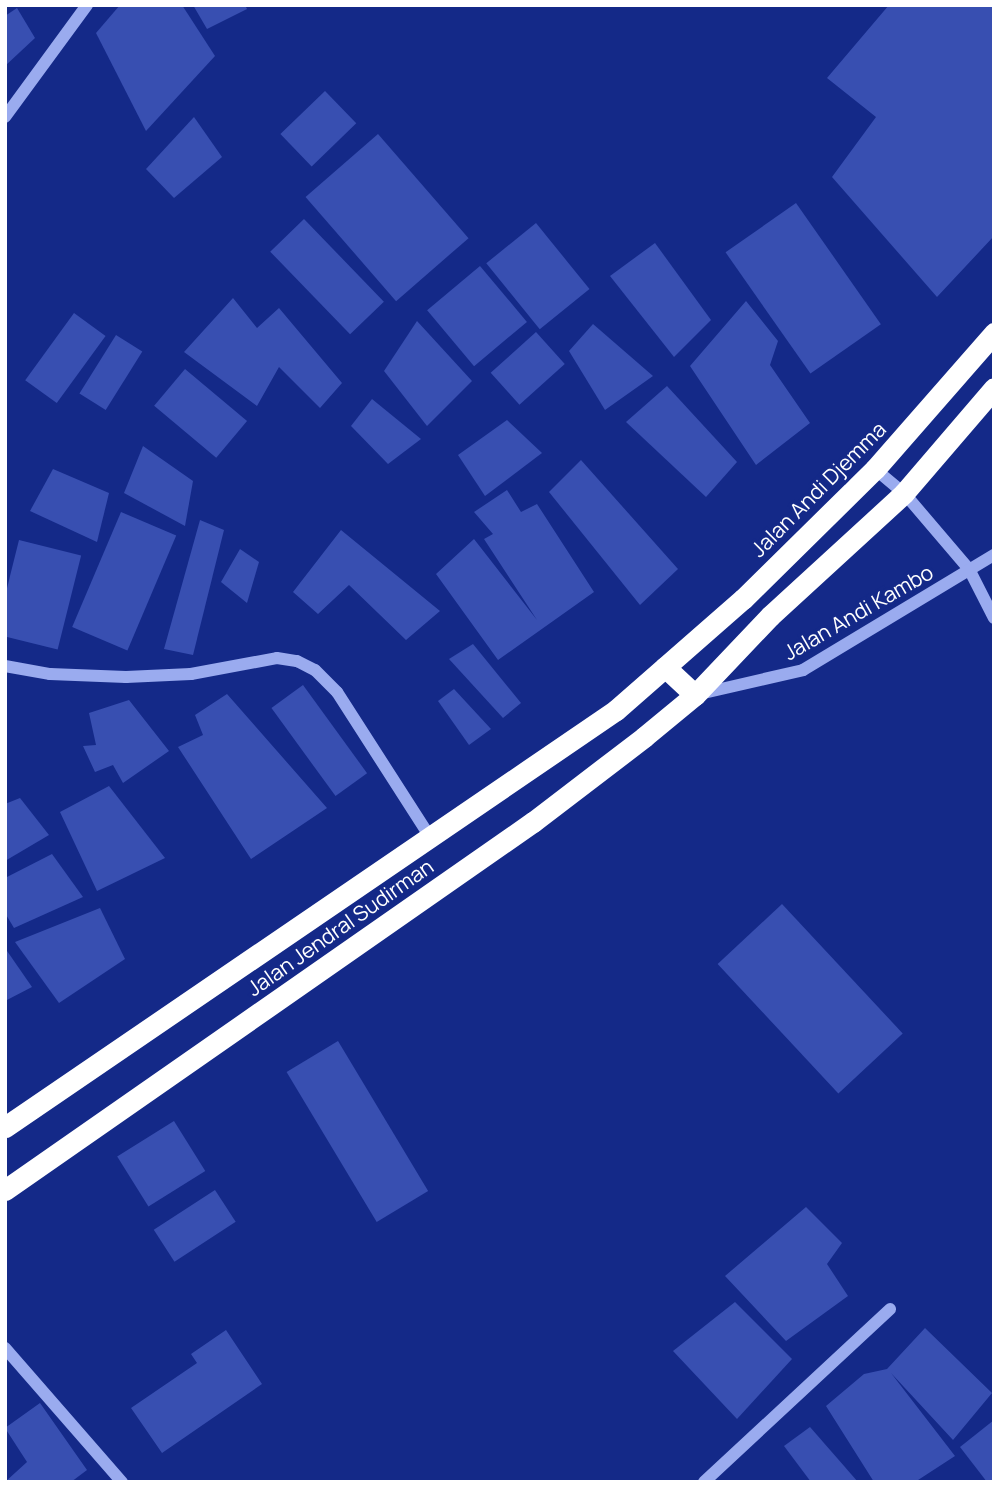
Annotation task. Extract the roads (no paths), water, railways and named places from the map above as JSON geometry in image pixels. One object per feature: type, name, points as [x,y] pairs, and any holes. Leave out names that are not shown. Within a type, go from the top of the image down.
[{"type":"highway","name":"Jalan Andi Djemma","points":[[665,667],[743,599],[875,469],[994,333]]},
{"type":"highway","points":[[665,667],[695,695],[770,616],[904,493],[994,388]]},
{"type":"highway","name":"Jalan Jendral Sudirman","points":[[5,1127],[428,834],[616,710],[665,667]]},
{"type":"highway","name":"Jalan Jendral Sudirman","points":[[5,1190],[533,822],[695,695]]},
{"type":"street","points":[[5,117],[87,5]]},
{"type":"street","points":[[875,469],[904,493],[969,569],[994,618]]},
{"type":"street","name":"Jalan Andi Kambo","points":[[695,695],[803,670],[994,555]]},
{"type":"street","points":[[5,666],[50,674],[126,677],[191,674],[277,658],[297,661],[315,670],[337,692],[428,834]]},
{"type":"street","points":[[704,1482],[890,1309]]},
{"type":"street","points":[[5,1348],[122,1482]]}]
